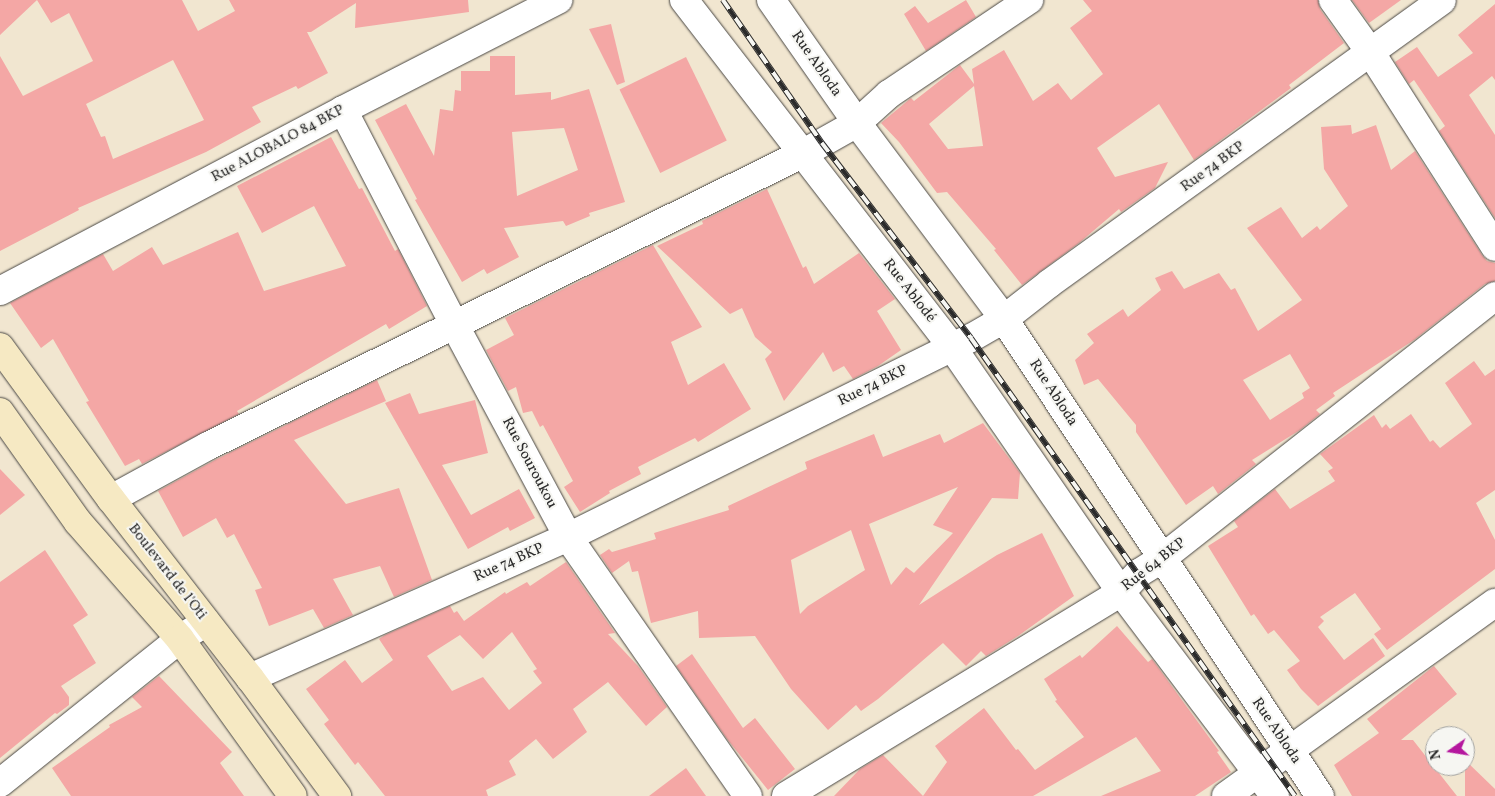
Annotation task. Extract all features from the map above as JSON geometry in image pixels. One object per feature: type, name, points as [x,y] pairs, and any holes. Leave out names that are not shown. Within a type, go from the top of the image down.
[{"type":"main road","name":"Boulevard de l'Oti","points":[[0,346],[111,500],[250,678],[337,796]]},
{"type":"main road","name":"Boulevard de l'Oti","points":[[0,412],[78,522],[180,639],[293,796]]},
{"type":"street","name":"Rue ALOBALO 84 BKP","points":[[0,291],[343,110],[558,0]]},
{"type":"street","name":"Rue Ablodé","points":[[684,0],[952,347],[1121,592],[1275,796]]},
{"type":"street","name":"Rue Abloda","points":[[772,0],[856,123],[1004,319],[1288,751],[1320,796]]},
{"type":"street","points":[[111,500],[208,446],[802,154],[856,123],[890,94],[1029,0]]},
{"type":"street","points":[[1333,0],[1371,53],[1495,247]]},
{"type":"street","name":"Rue 74 BKP","points":[[250,678],[568,537],[952,347],[1004,319],[1050,283],[1442,0]]},
{"type":"street","name":"Rue Souroukou","points":[[343,110],[454,324],[568,537],[748,796]]},
{"type":"street","name":"Rue 64 BKP","points":[[786,796],[1121,592],[1139,573],[1162,559],[1495,296]]},
{"type":"street","points":[[1226,796],[1495,602]]},
{"type":"street","points":[[1,779],[180,639],[206,622]]},
{"type":"building","points":[[0,0],[37,0],[0,35]]},
{"type":"building","points":[[37,0],[182,0],[198,31],[235,11],[229,0],[468,0],[469,12],[355,28],[356,3],[311,32],[307,32],[328,73],[298,89],[296,86],[252,107],[261,122],[206,152],[78,208],[79,210],[0,251],[0,56],[23,96],[93,61],[69,13],[51,23]],"holes":[[[173,60],[204,120],[113,159],[105,136],[101,137],[86,104]]]},
{"type":"building","points":[[966,0],[976,17],[926,51],[904,14],[915,6],[928,23]]},
{"type":"building","points":[[1083,0],[1318,0],[1320,9],[1344,43],[1289,85],[1291,88],[1194,160],[1159,104],[1097,148],[1115,177],[1168,162],[1155,188],[1121,212],[1119,209],[1079,243],[1022,285],[994,250],[996,249],[947,192],[937,193],[899,142],[881,123],[911,98],[914,101],[960,65],[974,84],[972,69],[1004,50],[1033,101],[1058,83],[1071,100],[1103,74],[1070,28],[1092,11]],"holes":[[[974,86],[983,146],[948,149],[929,124]]]},
{"type":"building","points":[[1352,0],[1401,0],[1369,23]]},
{"type":"building","points":[[1495,4],[1495,80],[1492,76],[1469,95],[1495,135],[1495,218],[1439,131],[1445,126],[1414,80],[1409,84],[1395,62],[1417,47],[1438,77],[1473,53],[1458,35]]},
{"type":"building","points":[[611,24],[625,82],[617,85],[589,29]]},
{"type":"building","points":[[490,56],[515,56],[515,95],[551,92],[551,100],[589,89],[625,202],[589,213],[590,216],[566,226],[563,221],[504,228],[519,257],[487,274],[484,269],[462,282],[415,200],[417,199],[375,120],[406,104],[434,156],[440,109],[453,111],[455,90],[461,91],[461,71],[490,71]],"holes":[[[564,128],[578,170],[517,196],[512,132]]]},
{"type":"building","points":[[686,57],[727,141],[660,173],[619,89]]},
{"type":"building","points":[[1351,125],[1352,134],[1376,125],[1391,170],[1415,151],[1482,255],[1487,261],[1495,263],[1495,281],[1485,284],[1414,340],[1333,393],[1335,396],[1316,410],[1320,414],[1300,430],[1252,460],[1256,464],[1218,494],[1213,486],[1186,505],[1136,432],[1136,425],[1098,379],[1084,385],[1075,360],[1094,343],[1087,334],[1123,309],[1128,317],[1161,290],[1155,278],[1172,271],[1184,289],[1219,273],[1231,290],[1235,288],[1258,331],[1302,300],[1247,228],[1281,207],[1302,238],[1317,226],[1320,230],[1348,206],[1324,169],[1321,127]],"holes":[[[1290,354],[1310,388],[1302,393],[1304,398],[1270,420],[1243,380]]]},
{"type":"building","points":[[331,137],[359,189],[362,188],[395,251],[398,249],[427,306],[389,329],[386,324],[237,411],[239,414],[142,464],[139,459],[125,466],[86,402],[89,401],[53,339],[41,348],[10,303],[103,254],[113,271],[152,247],[163,265],[238,232],[264,291],[346,266],[314,206],[262,233],[237,186]]},
{"type":"building","points":[[767,189],[803,268],[806,266],[814,284],[859,253],[895,299],[877,311],[901,350],[878,366],[853,379],[844,366],[833,372],[823,352],[784,401],[765,359],[772,352],[755,337],[742,308],[730,314],[657,246],[703,224],[702,221]]},
{"type":"building","points":[[653,245],[702,327],[671,342],[688,385],[724,363],[751,409],[698,442],[695,438],[638,467],[641,474],[609,491],[610,493],[580,512],[564,487],[573,481],[543,425],[540,427],[532,411],[523,413],[516,387],[508,391],[486,350],[514,335],[505,318]]},
{"type":"building","points":[[1474,361],[1485,376],[1495,369],[1495,490],[1476,503],[1495,540],[1495,569],[1387,650],[1374,634],[1381,629],[1355,593],[1320,617],[1324,621],[1318,627],[1344,660],[1373,638],[1385,656],[1318,706],[1301,689],[1287,670],[1300,661],[1274,630],[1268,634],[1254,614],[1251,616],[1208,546],[1238,527],[1234,521],[1275,489],[1290,509],[1335,481],[1328,471],[1333,468],[1320,454],[1374,415],[1382,428],[1386,424],[1390,429],[1411,414],[1430,442],[1433,440],[1440,448],[1472,424],[1445,383]]},
{"type":"building","points":[[377,380],[386,401],[294,440],[346,504],[399,488],[432,580],[394,597],[380,566],[333,579],[353,615],[324,628],[313,609],[269,626],[255,590],[262,588],[234,534],[227,538],[216,518],[183,537],[158,491],[215,460]]},
{"type":"building","points":[[410,393],[419,414],[475,400],[488,453],[442,465],[471,515],[519,489],[535,518],[510,531],[508,527],[468,549],[385,403]]},
{"type":"building","points":[[983,423],[1020,473],[1018,499],[992,498],[919,605],[997,555],[1042,533],[1074,596],[1018,636],[986,656],[981,651],[966,666],[943,643],[878,699],[861,711],[856,705],[828,730],[791,689],[755,636],[699,638],[698,611],[651,623],[638,571],[632,572],[629,561],[612,573],[600,555],[609,549],[612,552],[656,539],[654,533],[729,510],[728,506],[807,469],[805,462],[874,434],[883,457],[940,434],[944,443]],"holes":[[[958,487],[933,525],[953,533],[914,573],[906,567],[891,585],[869,524]],[[851,530],[865,570],[808,606],[800,614],[791,560]]]},
{"type":"building","points":[[0,469],[25,495],[0,515]]},
{"type":"building","points":[[45,550],[88,615],[73,625],[96,663],[61,686],[69,697],[69,705],[57,714],[55,713],[0,758],[0,582]]},
{"type":"building","points":[[566,562],[615,633],[608,634],[638,666],[667,707],[646,726],[608,682],[573,709],[587,732],[553,759],[536,739],[509,761],[516,775],[486,790],[488,796],[385,796],[358,762],[355,765],[324,724],[329,720],[306,689],[345,660],[362,683],[393,660],[379,639],[385,635],[450,606],[454,613],[457,611],[464,621],[505,592],[506,594],[527,582],[530,586]],"holes":[[[512,632],[537,669],[533,671],[542,683],[509,710],[483,677],[452,691],[427,656],[460,635],[483,659]]]},
{"type":"building","points":[[1117,626],[1148,662],[1152,659],[1219,751],[1217,752],[1231,772],[1195,796],[1101,796],[1161,771],[1136,737],[1033,796],[923,796],[947,762],[935,746],[984,708],[1016,750],[1018,749],[1035,770],[1084,737],[1055,701],[1057,700],[1044,679],[1080,655],[1082,658]]},
{"type":"building","points":[[692,654],[743,728],[755,718],[795,769],[768,790],[727,739],[676,666]]},
{"type":"building","points":[[1434,666],[1457,694],[1401,740],[1413,740],[1425,755],[1425,776],[1441,776],[1457,796],[1352,796],[1334,765],[1379,733],[1367,719]]},
{"type":"building","points":[[159,676],[232,752],[220,763],[244,796],[71,796],[52,768],[110,727],[109,725],[142,707],[132,697]]},
{"type":"building","points":[[883,755],[923,796],[834,796],[860,769]]},
{"type":"building","points":[[686,768],[706,796],[649,796]]},
{"type":"building","points":[[1475,770],[1495,789],[1495,796],[1465,796],[1465,776],[1475,776]]},
{"type":"railway","points":[[723,0],[822,143],[971,338],[1295,796]]}]
